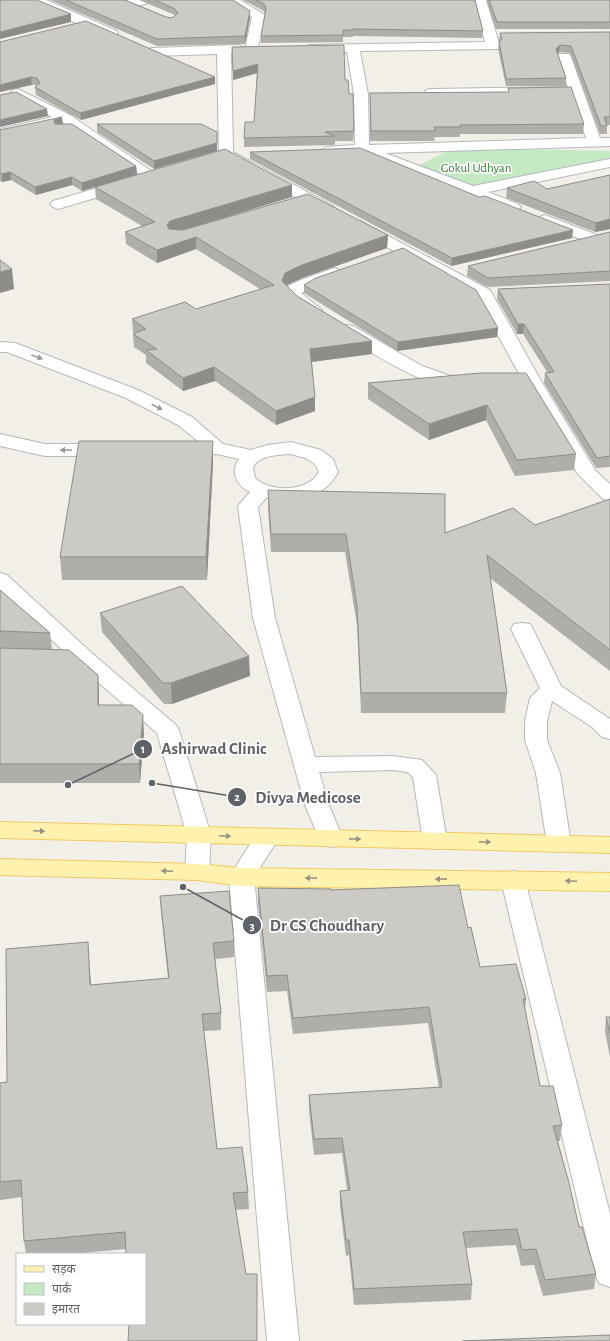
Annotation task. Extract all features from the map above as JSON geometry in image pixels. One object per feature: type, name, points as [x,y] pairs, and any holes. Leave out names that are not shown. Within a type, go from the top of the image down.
[{"type":"main road","points":[[0,830],[267,838],[610,845]]},
{"type":"main road","points":[[0,867],[197,872],[241,878],[610,882]]},
{"type":"street","points":[[36,0],[124,39]]},
{"type":"street","points":[[128,2],[145,0]]},
{"type":"street","points":[[231,0],[259,15],[252,49]]},
{"type":"street","points":[[299,48],[493,46],[480,0]]},
{"type":"street","points":[[128,2],[152,12]]},
{"type":"street","points":[[66,29],[88,24]]},
{"type":"street","points":[[490,34],[506,34]]},
{"type":"street","points":[[139,46],[185,65]]},
{"type":"street","points":[[353,47],[361,94],[362,149]]},
{"type":"street","points":[[153,52],[267,48]]},
{"type":"street","points":[[219,156],[218,80],[224,49]]},
{"type":"street","points":[[564,57],[594,142]]},
{"type":"street","points":[[35,89],[12,95],[65,118],[153,176]]},
{"type":"street","points":[[417,93],[576,91]]},
{"type":"street","points":[[361,94],[377,94]]},
{"type":"street","points":[[0,133],[65,118]]},
{"type":"street","points":[[314,150],[610,142]]},
{"type":"street","points":[[362,149],[594,239]]},
{"type":"street","points":[[219,156],[250,153]]},
{"type":"street","points":[[219,156],[345,218],[449,273],[492,293],[524,381],[587,473],[610,495]]},
{"type":"street","points":[[472,191],[610,164]]},
{"type":"street","points":[[58,204],[168,172]]},
{"type":"street","points":[[292,203],[307,199]]},
{"type":"street","points":[[571,245],[610,235]]},
{"type":"street","points":[[382,256],[404,249]]},
{"type":"street","points":[[353,267],[309,282],[292,291],[292,294],[296,298],[414,370],[445,381],[478,383]]},
{"type":"street","points":[[449,273],[472,267]]},
{"type":"street","points":[[0,347],[9,347],[132,394],[185,421],[216,448]]},
{"type":"street","points":[[0,440],[45,450],[129,450]]},
{"type":"street","points":[[169,449],[216,448],[253,456]]},
{"type":"street","points":[[291,448],[316,454],[324,460],[329,467],[329,475],[324,482],[309,490],[289,494],[262,490],[251,485],[245,478],[243,470],[245,463],[253,456],[264,452],[291,448]]},
{"type":"street","points":[[587,473],[610,472]]},
{"type":"street","points":[[262,490],[248,506],[264,618],[317,805],[331,839]]},
{"type":"street","points":[[0,579],[88,661],[168,730],[199,835],[197,872]]},
{"type":"street","points":[[522,628],[552,690],[600,722],[610,732]]},
{"type":"street","points":[[56,660],[88,661]]},
{"type":"street","points":[[552,690],[541,698],[536,720],[536,740],[548,773],[560,844]]},
{"type":"street","points":[[306,765],[393,763],[414,765],[424,775],[435,841]]},
{"type":"street","points":[[267,838],[241,878],[283,1341]]},
{"type":"street","points":[[513,880],[610,1274]]},
{"type":"green space","name":"Gokul Udhyan","points":[[453,148],[610,151],[610,161],[476,187],[418,166]]},
{"type":"building","points":[[0,0],[37,0],[71,14],[0,32]]},
{"type":"building","points":[[66,0],[125,0],[166,17],[172,18],[178,13],[175,9],[155,0],[233,0],[250,11],[245,36],[157,39]]},
{"type":"building","points":[[256,0],[475,0],[483,31],[353,29],[343,30],[343,35],[261,36],[266,8],[264,4]]},
{"type":"building","points":[[489,0],[610,0],[610,22],[497,22]]},
{"type":"building","points":[[86,21],[215,77],[80,113],[35,87],[40,83],[37,78],[31,77],[0,85],[0,42]]},
{"type":"building","points":[[610,32],[610,117],[604,117],[607,126],[601,126],[571,46],[560,45],[556,49],[566,78],[506,79],[499,41],[502,39],[500,33]]},
{"type":"building","points":[[344,45],[345,80],[348,80],[349,94],[353,94],[354,131],[325,132],[335,136],[244,138],[245,122],[254,122],[258,64],[233,71],[232,47]]},
{"type":"building","points":[[571,87],[584,124],[460,125],[461,127],[434,127],[435,131],[371,131],[370,93],[509,92],[508,88]]},
{"type":"building","points":[[16,92],[47,109],[0,120],[0,95]]},
{"type":"building","points":[[62,117],[54,120],[55,124],[72,124],[136,166],[82,183],[72,177],[35,187],[10,172],[0,173],[0,130]]},
{"type":"building","points":[[97,124],[201,124],[217,132],[217,143],[154,161]]},
{"type":"building","points":[[360,148],[479,197],[485,196],[573,230],[452,258],[250,152]]},
{"type":"building","points":[[225,149],[292,185],[170,221],[167,225],[169,229],[183,230],[308,194],[388,235],[302,265],[285,273],[282,281],[297,296],[372,341],[310,349],[315,397],[276,411],[214,367],[183,378],[146,350],[157,349],[133,334],[146,329],[132,319],[185,302],[196,309],[274,285],[196,237],[157,250],[125,232],[155,222],[95,187]]},
{"type":"building","points":[[610,175],[610,219],[596,223],[507,188],[534,181],[547,189]]},
{"type":"building","points":[[610,232],[610,271],[488,278],[468,266]]},
{"type":"building","points":[[403,248],[476,290],[498,328],[398,342],[304,285],[316,278]]},
{"type":"building","points":[[0,260],[12,269],[0,272]]},
{"type":"building","points":[[610,284],[610,456],[597,458],[545,373],[554,372],[524,324],[518,324],[498,289]]},
{"type":"building","points":[[481,373],[526,373],[576,454],[517,460],[487,405],[429,424],[368,383]]},
{"type":"building","points":[[79,441],[213,441],[206,557],[60,557]]},
{"type":"building","points":[[268,490],[445,494],[445,533],[513,508],[535,525],[610,499],[610,650],[487,555],[507,693],[361,693],[357,606],[346,534],[271,534]]},
{"type":"building","points":[[182,586],[249,656],[171,683],[163,683],[100,613]]},
{"type":"building","points":[[0,590],[50,633],[0,631]]},
{"type":"building","points":[[0,648],[69,650],[98,675],[98,705],[132,705],[143,715],[139,764],[0,764]]},
{"type":"building","points":[[459,885],[468,928],[471,927],[480,967],[516,964],[526,999],[523,999],[540,1086],[553,1086],[562,1125],[553,1126],[568,1179],[579,1227],[582,1227],[596,1274],[545,1280],[536,1249],[522,1250],[517,1229],[463,1232],[472,1284],[354,1289],[349,1240],[346,1240],[340,1191],[350,1190],[342,1138],[314,1139],[309,1095],[442,1087],[429,1007],[293,1018],[287,975],[267,976],[258,888],[331,890]]},
{"type":"building","points":[[229,891],[234,941],[213,943],[221,1013],[202,1014],[217,1149],[242,1147],[248,1192],[233,1193],[246,1274],[257,1274],[257,1341],[128,1341],[129,1325],[146,1325],[146,1253],[126,1253],[125,1232],[24,1241],[21,1180],[0,1182],[0,1083],[7,1082],[6,949],[88,942],[90,985],[169,978],[160,896]]},
{"type":"building","points":[[606,1017],[610,1017],[610,1033]]},
{"type":"building","points":[[610,1335],[610,1341],[462,1341]]},
{"type":"place","name":"Divya Medicose","points":[[152,783]]},
{"type":"place","name":"Ashirwad Clinic","points":[[68,785]]},
{"type":"place","name":"Dr CS Choudhary","points":[[183,887]]}]
